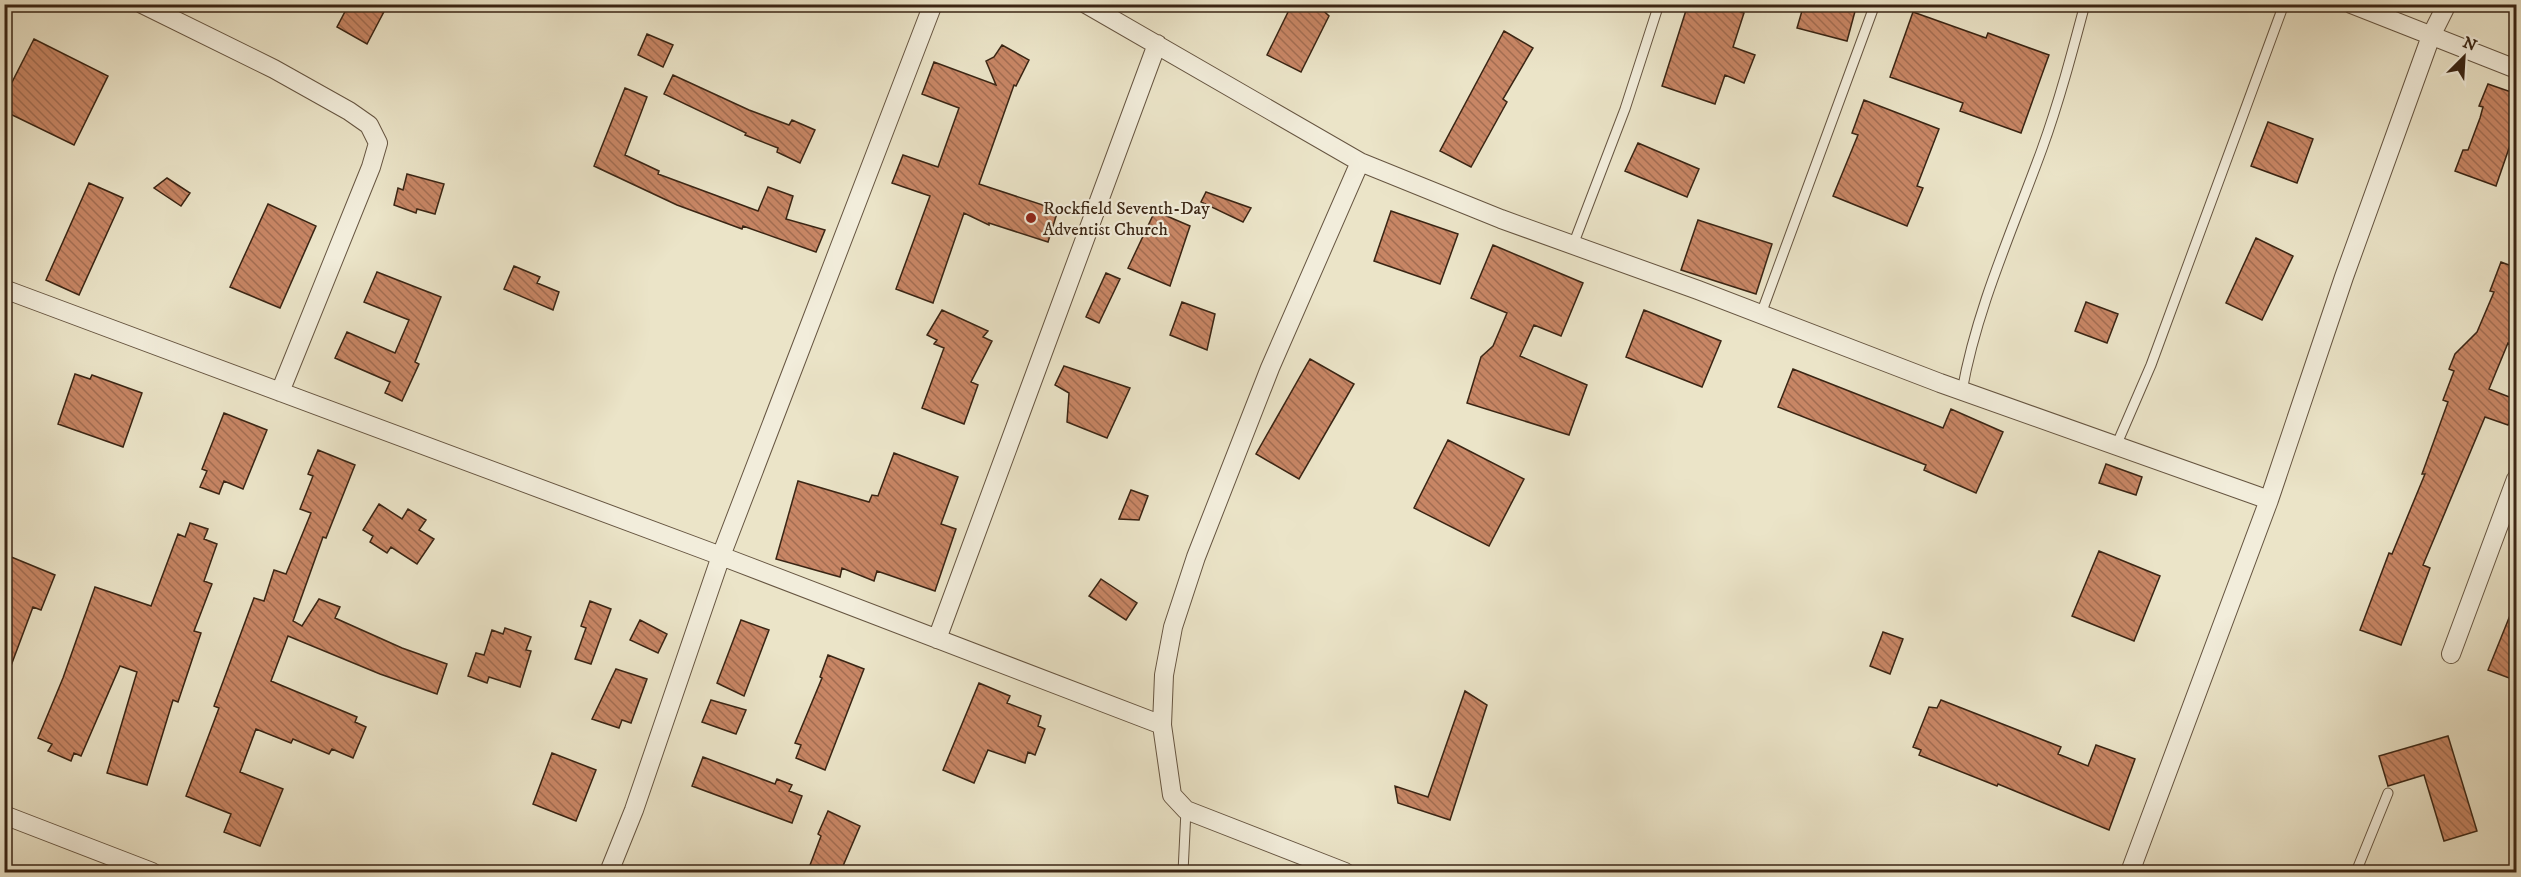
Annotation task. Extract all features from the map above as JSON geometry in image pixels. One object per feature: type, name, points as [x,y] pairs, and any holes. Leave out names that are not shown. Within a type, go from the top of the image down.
[{"type":"street","points":[[142,4],[274,69],[349,111],[369,125],[378,143],[371,167],[280,392]]},
{"type":"street","points":[[609,873],[634,810],[721,556],[933,4]]},
{"type":"street","points":[[1086,4],[1360,162],[1573,245],[1962,391],[2269,500]]},
{"type":"street","points":[[2351,4],[2517,69]]},
{"type":"street","points":[[2130,873],[2269,500],[2344,277],[2431,36],[2447,4]]},
{"type":"street","points":[[937,639],[1157,44]]},
{"type":"street","points":[[1345,873],[1186,810],[1172,795],[1162,724],[1164,675],[1173,627],[1196,557],[1270,368],[1360,162]]},
{"type":"street","points":[[4,289],[721,556],[1162,724]]},
{"type":"street","points":[[2451,654],[2517,479]]},
{"type":"street","points":[[4,815],[152,873]]},
{"type":"lane","points":[[1573,245],[1625,109],[1659,4]]},
{"type":"lane","points":[[1761,314],[1875,4]]},
{"type":"lane","points":[[1962,391],[1970,347],[1979,316],[2042,147],[2085,4]]},
{"type":"lane","points":[[2116,446],[2151,365],[2284,4]]},
{"type":"lane","points":[[2356,873],[2388,793]]},
{"type":"lane","points":[[1183,873],[1186,810]]},
{"type":"building","points":[[349,4],[388,4],[367,44],[337,27]]},
{"type":"building","points":[[1292,4],[1316,4],[1329,16],[1301,72],[1267,55]]},
{"type":"building","points":[[1688,4],[1719,4],[1744,13],[1733,47],[1755,55],[1744,83],[1725,75],[1715,104],[1662,86]]},
{"type":"building","points":[[1804,4],[1857,4],[1847,41],[1797,28]]},
{"type":"building","points":[[1913,12],[1986,38],[1988,33],[2049,55],[2021,133],[1960,111],[1963,103],[1890,77]]},
{"type":"building","points":[[1504,31],[1533,48],[1503,99],[1507,102],[1471,167],[1440,151]]},
{"type":"building","points":[[647,34],[673,45],[663,67],[638,55]]},
{"type":"building","points":[[34,39],[108,76],[74,145],[4,111],[4,98]]},
{"type":"building","points":[[1002,45],[1029,60],[1016,86],[1014,85],[979,184],[1058,210],[1048,242],[989,223],[989,225],[964,213],[933,303],[896,289],[930,196],[892,183],[903,155],[938,167],[959,108],[922,94],[934,62],[996,85],[986,61],[994,57]]},
{"type":"building","points":[[673,75],[749,110],[789,125],[792,120],[815,130],[800,163],[777,152],[778,148],[745,135],[746,133],[664,94]]},
{"type":"building","points":[[2488,84],[2517,94],[2517,125],[2496,186],[2455,171],[2463,150],[2468,150],[2483,107],[2479,106]]},
{"type":"building","points":[[625,88],[647,97],[625,155],[659,171],[658,174],[758,211],[768,187],[793,196],[786,219],[825,230],[816,252],[743,226],[742,229],[677,205],[594,166]]},
{"type":"building","points":[[1864,100],[1939,129],[1917,186],[1923,188],[1907,226],[1833,196],[1858,135],[1852,133]]},
{"type":"building","points":[[2268,122],[2313,139],[2297,183],[2251,166]]},
{"type":"building","points":[[1638,143],[1699,169],[1687,197],[1625,171]]},
{"type":"building","points":[[407,174],[444,184],[435,214],[417,209],[416,213],[394,205],[398,188],[403,190]]},
{"type":"building","points":[[167,178],[190,193],[181,206],[154,188]]},
{"type":"building","points":[[89,183],[123,198],[79,295],[46,280]]},
{"type":"building","points":[[1206,192],[1251,208],[1243,222],[1201,202]]},
{"type":"building","points":[[268,204],[316,226],[280,308],[230,287]]},
{"type":"building","points":[[1155,211],[1190,226],[1170,286],[1128,268]]},
{"type":"building","points":[[1391,211],[1458,234],[1440,284],[1374,261]]},
{"type":"building","points":[[1698,220],[1772,244],[1756,294],[1681,270]]},
{"type":"building","points":[[2256,238],[2293,256],[2262,320],[2226,303]]},
{"type":"building","points":[[1493,245],[1583,283],[1561,336],[1534,325],[1520,356],[1587,385],[1569,435],[1467,403],[1481,357],[1493,346],[1507,313],[1471,298]]},
{"type":"building","points":[[2501,262],[2517,268],[2517,347],[2508,343],[2489,389],[2517,400],[2517,403],[2508,425],[2485,417],[2423,565],[2430,568],[2401,645],[2360,630],[2389,553],[2392,554],[2425,474],[2422,474],[2448,402],[2443,400],[2454,371],[2449,369],[2455,354],[2477,332],[2494,292],[2490,291]]},
{"type":"building","points":[[514,266],[540,277],[537,283],[559,292],[553,310],[504,289]]},
{"type":"building","points":[[377,272],[441,297],[415,362],[419,364],[402,401],[385,393],[390,382],[335,358],[347,332],[395,353],[409,320],[364,302]]},
{"type":"building","points":[[1106,273],[1120,279],[1099,323],[1086,317]]},
{"type":"building","points":[[1182,302],[1215,314],[1207,350],[1170,335]]},
{"type":"building","points":[[2086,302],[2118,314],[2107,343],[2075,331]]},
{"type":"building","points":[[942,310],[988,331],[983,337],[992,341],[971,382],[978,385],[964,424],[922,408],[944,348],[934,344],[937,340],[927,335]]},
{"type":"building","points":[[1644,310],[1721,341],[1702,387],[1626,357]]},
{"type":"building","points":[[1310,359],[1354,384],[1299,479],[1256,454]]},
{"type":"building","points":[[1064,366],[1130,388],[1107,438],[1067,422],[1069,393],[1055,385]]},
{"type":"building","points":[[1793,369],[1943,428],[1951,409],[2003,432],[1976,493],[1924,470],[1926,465],[1778,407]]},
{"type":"building","points":[[75,374],[90,379],[92,375],[142,393],[123,447],[58,424]]},
{"type":"building","points":[[224,413],[267,430],[243,489],[224,481],[219,494],[200,487],[207,471],[202,469]]},
{"type":"building","points":[[1448,440],[1524,479],[1489,546],[1414,508]]},
{"type":"building","points":[[318,450],[355,465],[326,538],[323,537],[293,621],[302,626],[319,599],[340,607],[335,618],[402,648],[447,664],[437,694],[380,674],[288,636],[271,681],[357,717],[355,722],[366,727],[353,758],[332,749],[329,754],[293,739],[291,743],[256,729],[240,772],[283,789],[260,846],[224,832],[231,814],[186,796],[219,708],[214,706],[254,598],[264,601],[274,570],[286,574],[311,513],[300,509],[313,476],[308,474]]},
{"type":"building","points":[[894,453],[958,477],[941,524],[956,529],[935,591],[877,571],[874,581],[842,568],[840,577],[776,559],[798,481],[869,502],[872,495],[878,496]]},
{"type":"building","points":[[2106,464],[2142,477],[2136,495],[2099,483]]},
{"type":"building","points":[[1131,490],[1148,496],[1139,520],[1119,519]]},
{"type":"building","points":[[379,504],[402,519],[408,509],[426,520],[419,530],[434,539],[417,564],[391,547],[387,553],[370,542],[373,536],[363,530]]},
{"type":"building","points":[[190,523],[208,529],[204,539],[217,544],[204,581],[212,584],[194,631],[201,633],[178,702],[173,700],[147,785],[107,773],[137,672],[120,666],[81,756],[74,753],[71,761],[48,751],[52,744],[38,738],[63,678],[95,587],[151,606],[178,534],[185,537]]},
{"type":"building","points":[[2099,551],[2160,576],[2134,641],[2072,616]]},
{"type":"building","points":[[4,554],[55,575],[41,610],[33,607],[6,679]]},
{"type":"building","points":[[1101,579],[1137,603],[1126,620],[1089,596]]},
{"type":"building","points":[[590,601],[611,609],[591,664],[575,659],[586,628],[581,626]]},
{"type":"building","points":[[2515,603],[2517,603],[2517,681],[2488,670]]},
{"type":"building","points":[[640,620],[667,634],[658,653],[630,640]]},
{"type":"building","points":[[741,620],[769,630],[744,696],[717,683]]},
{"type":"building","points":[[505,628],[531,637],[526,650],[531,651],[520,687],[489,677],[487,683],[468,676],[476,653],[484,655],[492,630],[503,634]]},
{"type":"building","points":[[1883,632],[1903,639],[1890,674],[1870,666]]},
{"type":"building","points":[[828,655],[864,669],[825,770],[796,758],[801,745],[795,743],[822,678],[820,677]]},
{"type":"building","points":[[616,669],[647,679],[631,723],[622,720],[619,728],[592,719]]},
{"type":"building","points":[[979,683],[1010,696],[1007,703],[1041,716],[1038,726],[1045,729],[1035,755],[1028,752],[1025,763],[988,750],[974,783],[943,770]]},
{"type":"building","points":[[1465,691],[1487,705],[1450,820],[1398,803],[1395,786],[1428,797]]},
{"type":"building","points":[[711,700],[746,710],[736,734],[702,722]]},
{"type":"building","points":[[1941,700],[2061,747],[2058,754],[2088,766],[2096,745],[2135,759],[2109,830],[1998,784],[1997,786],[1919,755],[1921,750],[1913,747],[1929,707],[1937,708]]},
{"type":"building","points":[[2448,736],[2477,831],[2444,841],[2424,775],[2388,786],[2379,756]]},
{"type":"building","points":[[552,753],[596,770],[576,821],[533,804]]},
{"type":"building","points":[[703,757],[775,784],[777,779],[792,785],[789,791],[802,796],[792,823],[692,786]]},
{"type":"building","points":[[828,811],[860,826],[840,873],[807,873],[821,836],[818,834]]},
{"type":"place","name":"Rockfield Seventh-Day Adventist Church","points":[[1031,218]]}]
